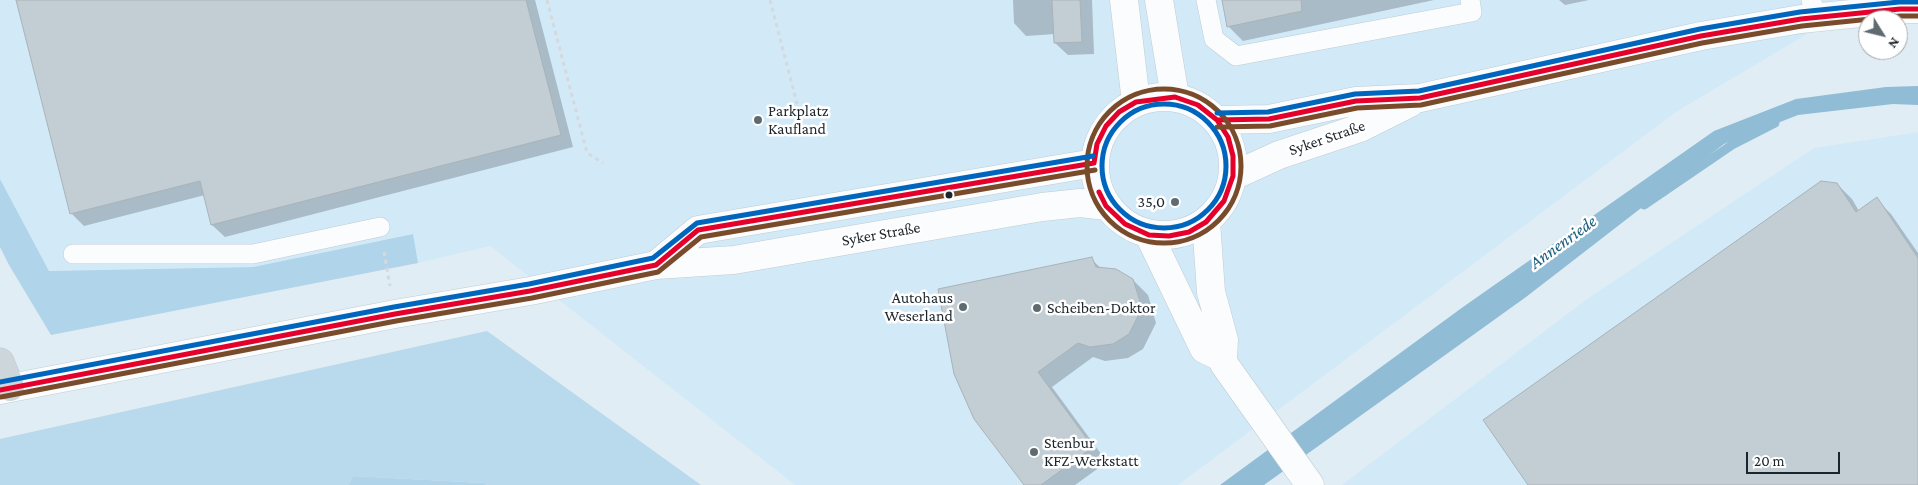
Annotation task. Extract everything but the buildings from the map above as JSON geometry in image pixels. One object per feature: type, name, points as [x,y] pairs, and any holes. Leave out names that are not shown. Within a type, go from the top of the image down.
[{"type":"highway","points":[[0,362],[5,388]]},
{"type":"main road","points":[[1124,0],[1136,102]]},
{"type":"main road","points":[[1159,0],[1175,97]]},
{"type":"main road","name":"Syker Straße","points":[[1217,120],[1269,119],[1356,101],[1420,98],[1814,9],[1918,10]]},
{"type":"main road","points":[[1175,97],[1198,105],[1217,120],[1228,137],[1233,156],[1234,176],[1224,201],[1206,222],[1189,232],[1169,236],[1149,235],[1125,224],[1106,206],[1099,192],[1094,163],[1097,144],[1106,126],[1119,112],[1136,102],[1175,97]]},
{"type":"main road","name":"Syker Straße","points":[[1234,176],[1279,154],[1360,128],[1420,98]]},
{"type":"main road","name":"Syker Straße","points":[[656,265],[698,230],[1094,163]]},
{"type":"main road","name":"Syker Straße","points":[[5,388],[395,314],[530,291],[656,265],[734,260],[1042,207],[1080,203],[1106,206]]},
{"type":"main road","points":[[1206,222],[1211,292],[1224,340],[1222,358],[1224,364],[1304,477]]},
{"type":"main road","points":[[1149,235],[1204,349],[1222,358]]},
{"type":"lane","points":[[1206,0],[1214,39],[1236,56],[1472,12],[1470,0]]},
{"type":"lane","points":[[73,254],[253,254],[380,227]]},
{"type":"path","points":[[547,0],[587,153],[603,163]]},
{"type":"path","points":[[770,0],[799,111]]},
{"type":"path","points":[[380,227],[395,314]]},
{"type":"shaded area","points":[[0,0],[1864,0],[1676,112],[1178,485],[795,485],[490,246],[418,263],[412,234],[253,267],[49,271],[0,179]]},
{"type":"shaded area","points":[[1918,132],[1918,485],[1342,485],[1587,299],[1814,148]]},
{"type":"shaded area","points":[[0,179],[49,271],[253,267],[413,234],[418,263],[51,335],[0,247]]},
{"type":"shaded area","points":[[487,331],[701,485],[487,485],[484,483],[353,476],[348,485],[0,485],[0,439]]},
{"type":"shaded area","points":[[353,476],[484,483],[487,485],[348,485]]},
{"type":"water","points":[[1918,86],[1918,105],[1893,104],[1798,115],[1724,144],[1526,297],[1264,485],[1220,485],[1463,307],[1714,131],[1796,99],[1886,87]]},
{"type":"waterway","name":"Annenriede","points":[[1644,205],[1732,145],[1775,123]]},
{"type":"transit line","points":[[1217,113],[1268,112],[1355,94],[1419,91],[1700,29],[1800,12],[1899,2],[1918,2]]},
{"type":"transit line","points":[[1217,120],[1269,119],[1356,101],[1420,98],[1701,36],[1801,19],[1900,9],[1918,9]]},
{"type":"transit line","points":[[1217,127],[1270,126],[1357,108],[1421,105],[1702,43],[1802,26],[1900,16],[1918,16]]},
{"type":"transit line","points":[[1164,89],[1193,95],[1207,102],[1218,112],[1228,123],[1235,137],[1241,166],[1235,195],[1228,209],[1218,220],[1207,230],[1193,237],[1164,243],[1135,237],[1121,230],[1110,220],[1100,209],[1093,195],[1087,166],[1093,137],[1100,123],[1110,112],[1121,102],[1135,95],[1164,89]]},
{"type":"transit line","points":[[1094,163],[1097,144],[1106,126],[1119,112],[1136,102],[1175,97],[1198,105],[1217,120],[1228,137],[1233,156],[1233,176],[1224,201],[1206,222],[1189,232],[1169,236],[1149,235],[1125,224],[1106,206],[1099,192]]},
{"type":"transit line","points":[[1164,104],[1188,109],[1208,122],[1221,142],[1226,166],[1221,190],[1208,210],[1188,223],[1164,228],[1140,223],[1120,210],[1107,190],[1102,166],[1107,142],[1120,122],[1140,109],[1164,104]]},
{"type":"transit line","points":[[0,382],[394,307],[529,284],[653,258],[697,223],[1093,156]]},
{"type":"transit line","points":[[0,390],[395,314],[530,291],[656,265],[698,230],[1094,163]]},
{"type":"transit line","points":[[1,397],[396,321],[532,298],[658,272],[701,237],[1095,170]]},
{"type":"place","name":"Parkplatz Kaufland","points":[[758,120]]},
{"type":"place","name":"35,0","points":[[1175,202]]},
{"type":"place","name":"Autohaus Weserland","points":[[963,307]]},
{"type":"place","name":"Scheiben-Doktor","points":[[1037,308]]},
{"type":"place","name":"Stenbur KFZ-Werkstatt","points":[[1034,452]]}]
